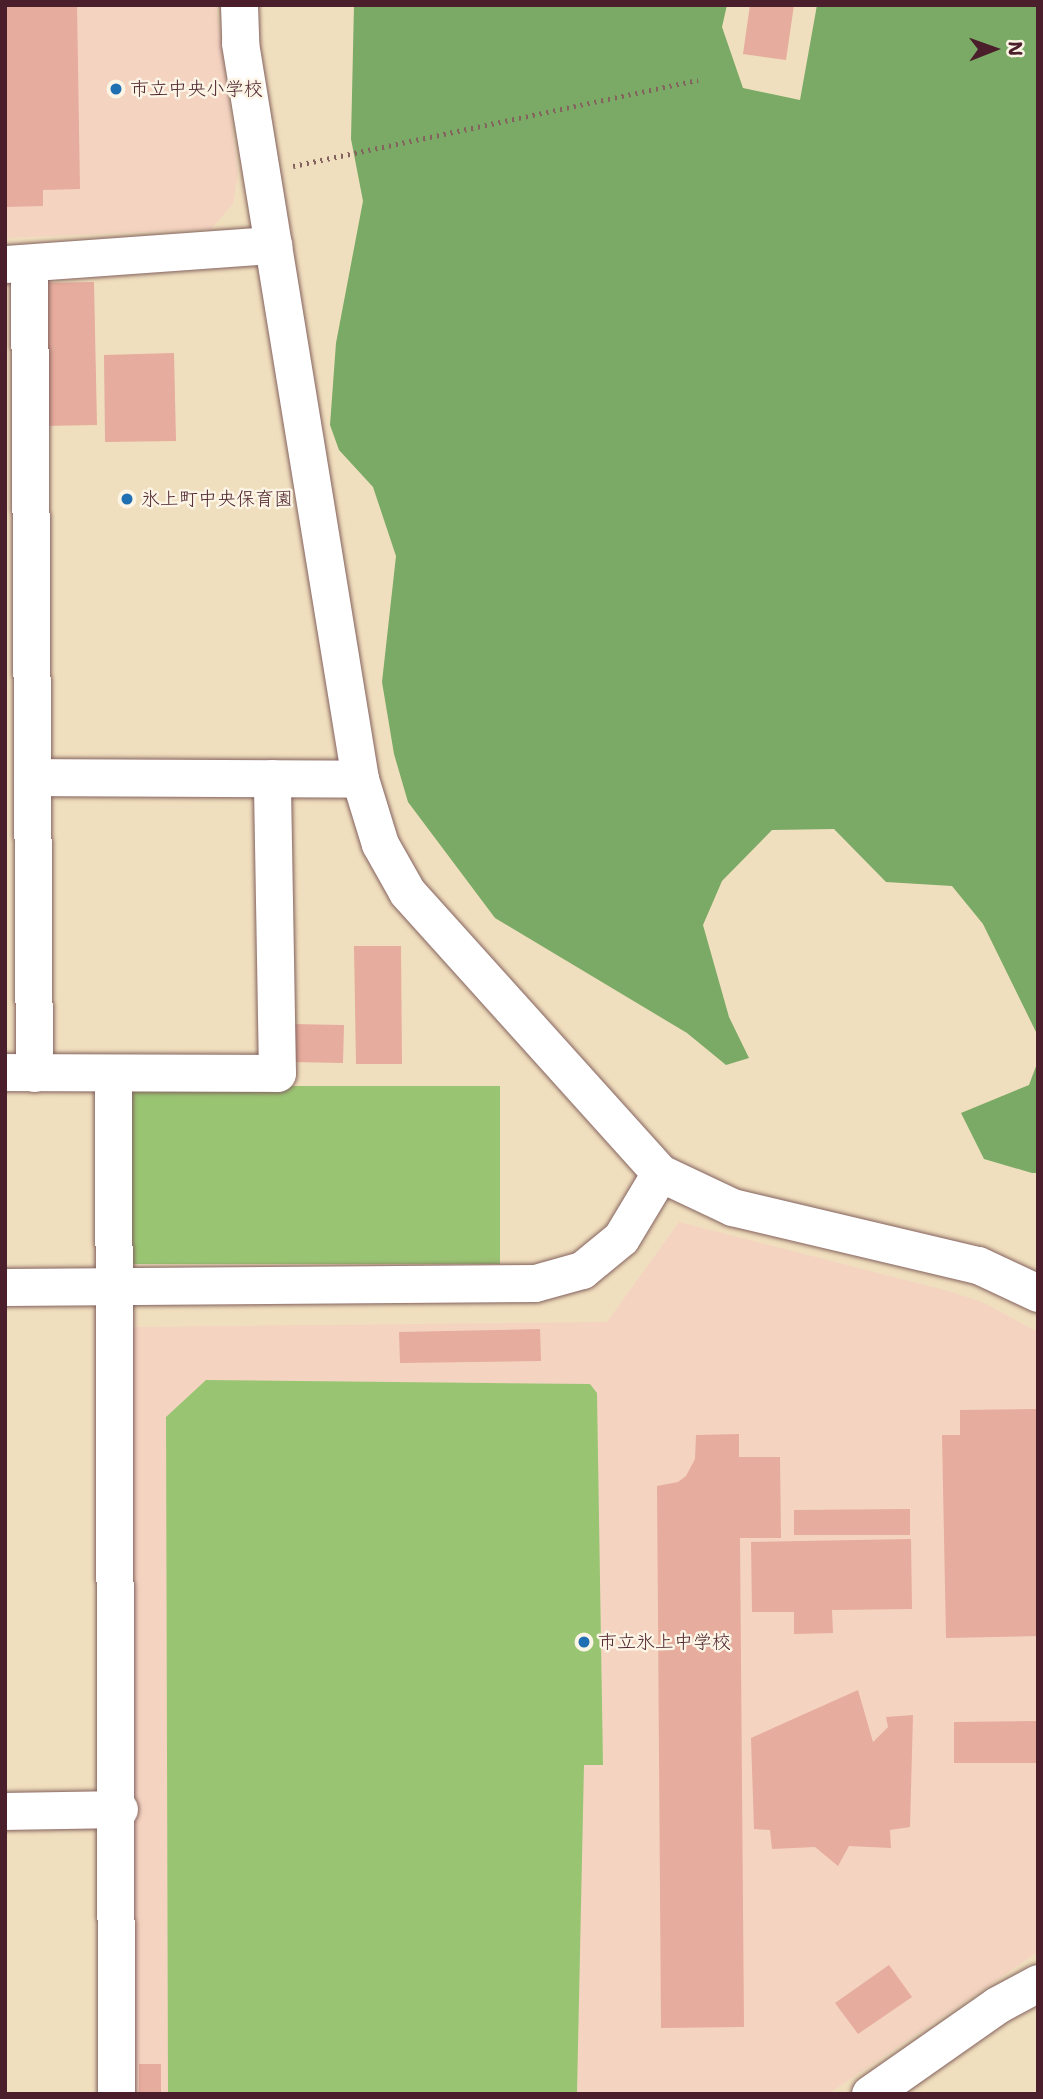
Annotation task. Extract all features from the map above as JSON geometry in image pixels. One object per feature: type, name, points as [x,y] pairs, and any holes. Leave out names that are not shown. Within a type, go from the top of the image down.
[{"type":"street","points":[[239,5],[240,43],[360,779],[380,844],[407,892],[660,1173],[732,1207],[978,1265],[1038,1293]]},
{"type":"street","points":[[272,778],[277,1073],[20,1073],[32,777],[17,264],[274,245]]},
{"type":"street","points":[[32,777],[360,779]]},
{"type":"street","points":[[113,1073],[116,1287],[111,1422],[119,1810],[116,2094]]},
{"type":"street","points":[[5,1287],[535,1283],[582,1270],[621,1238],[660,1173]]},
{"type":"street","points":[[5,1811],[119,1810]]},
{"type":"street","points":[[870,2094],[997,2005],[1038,1983]]},
{"type":"path","points":[[262,173],[698,80]]},
{"type":"shaded area","name":"市立中央小学校","points":[[5,5],[216,5],[238,173],[233,204],[211,229],[5,238]]},
{"type":"shaded area","name":"市立氷上中学校","points":[[679,1222],[948,1291],[982,1302],[1038,1332],[1038,1952],[828,2094],[130,2094],[130,1327],[607,1322]]},
{"type":"green space","points":[[354,5],[727,5],[722,27],[743,88],[800,100],[817,5],[1038,5],[1038,1036],[983,924],[952,886],[886,882],[834,829],[772,830],[722,881],[703,925],[729,1017],[749,1058],[726,1065],[687,1033],[495,918],[408,802],[394,754],[382,682],[396,556],[373,487],[339,450],[330,425],[336,343],[363,201],[351,139]]},
{"type":"green space","points":[[1038,1061],[1038,1173],[1032,1173],[984,1159],[961,1113],[1029,1085]]},
{"type":"green space","points":[[129,1086],[500,1086],[500,1264],[129,1264]]},
{"type":"green space","points":[[206,1380],[590,1384],[597,1393],[603,1765],[584,1765],[577,2094],[168,2094],[166,1417]]},
{"type":"building","points":[[5,5],[77,5],[80,189],[43,190],[43,206],[5,207]]},
{"type":"building","points":[[750,5],[794,5],[786,60],[743,54]]},
{"type":"building","points":[[94,282],[97,425],[44,426],[41,283]]},
{"type":"building","points":[[174,353],[176,441],[105,442],[104,355]]},
{"type":"building","points":[[354,946],[401,946],[402,1064],[356,1064]]},
{"type":"building","points":[[293,1024],[344,1025],[343,1063],[291,1062]]},
{"type":"building","points":[[540,1329],[541,1361],[400,1363],[399,1332]]},
{"type":"building","points":[[1038,1409],[1038,1636],[946,1638],[942,1435],[960,1435],[960,1410]]},
{"type":"building","points":[[739,1434],[739,1457],[780,1457],[781,1538],[740,1538],[744,2027],[661,2028],[657,1486],[678,1482],[686,1476],[695,1459],[696,1435]]},
{"type":"building","points":[[910,1509],[910,1535],[794,1535],[794,1510]]},
{"type":"building","points":[[911,1539],[912,1609],[832,1610],[833,1633],[794,1634],[794,1612],[752,1612],[751,1542]]},
{"type":"building","points":[[858,1690],[873,1742],[888,1727],[886,1717],[913,1715],[910,1827],[890,1830],[891,1848],[849,1846],[838,1866],[815,1847],[772,1849],[770,1830],[754,1829],[751,1738]]},
{"type":"building","points":[[1038,1721],[1038,1763],[954,1763],[954,1722]]},
{"type":"building","points":[[889,1965],[912,1997],[858,2034],[835,2003]]},
{"type":"building","points":[[139,2064],[161,2064],[161,2094],[139,2094]]},
{"type":"place","name":"市立中央小学校","points":[[116,89]]},
{"type":"place","name":"氷上町中央保育園","points":[[127,499]]},
{"type":"place","name":"市立氷上中学校","points":[[584,1642]]}]
